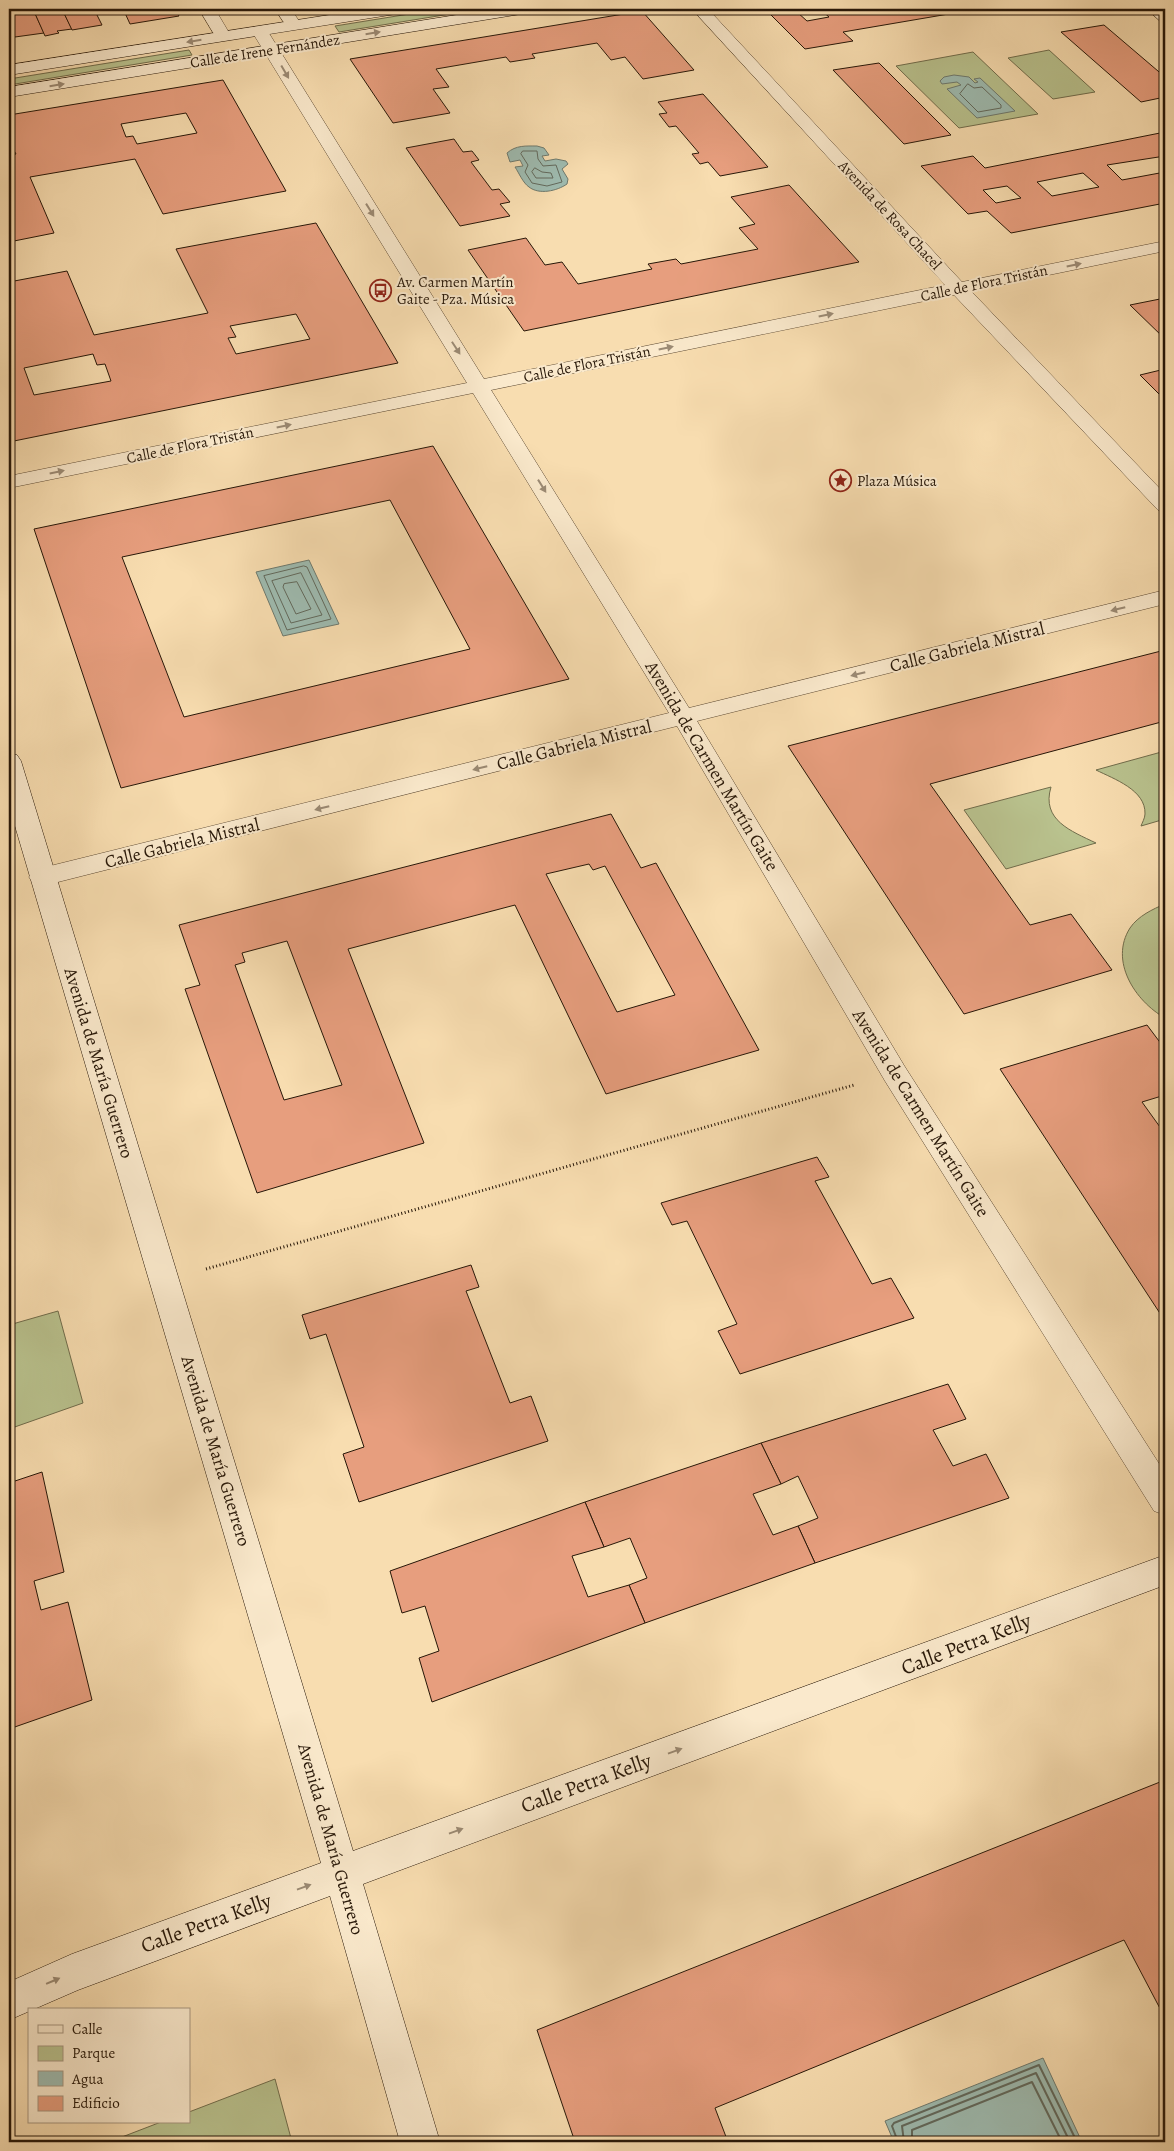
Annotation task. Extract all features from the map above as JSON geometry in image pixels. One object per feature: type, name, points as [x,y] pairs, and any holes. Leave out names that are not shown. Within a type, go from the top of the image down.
[{"type":"street","points":[[207,9],[223,36]]},
{"type":"street","points":[[283,9],[293,24]]},
{"type":"street","name":"Calle de Irene Fernández","points":[[9,70],[223,36],[266,40],[293,24],[396,9]]},
{"type":"street","name":"Calle de Irene Fernández","points":[[9,92],[266,40],[521,9]]},
{"type":"street","name":"Avenida de Rosa Chacel","points":[[700,9],[958,288],[1165,506]]},
{"type":"street","points":[[1155,9],[1165,17]]},
{"type":"street","name":"Avenida de Carmen Martín Gaite","points":[[266,40],[683,717],[895,1074],[1165,1501]]},
{"type":"street","name":"Calle de Flora Tristán","points":[[9,482],[1165,246]]},
{"type":"street","name":"Calle Gabriela Mistral","points":[[42,877],[1165,597]]},
{"type":"street","name":"Avenida de María Guerrero","points":[[9,761],[42,877],[342,1873],[420,2142]]},
{"type":"street","name":"Calle Petra Kelly","points":[[9,2000],[72,1973],[1165,1570]]},
{"type":"path","points":[[165,1281],[895,1074]]},
{"type":"green space","points":[[440,9],[481,9],[339,32],[335,26]]},
{"type":"green space","points":[[189,50],[192,55],[9,85],[9,79]]},
{"type":"green space","points":[[1049,50],[1095,92],[1053,99],[1008,58]]},
{"type":"green space","points":[[973,52],[1038,114],[959,128],[896,66]]},
{"type":"green space","points":[[1165,751],[1165,819],[1141,826],[1145,814],[1140,798],[1128,786],[1096,770]]},
{"type":"green space","points":[[1051,787],[1050,808],[1054,816],[1068,829],[1096,843],[1006,869],[964,810]]},
{"type":"green space","points":[[1165,904],[1165,1018],[1154,1011],[1135,991],[1128,979],[1122,954],[1124,941],[1133,924],[1146,913]]},
{"type":"green space","points":[[58,1311],[83,1403],[9,1429],[9,1325]]},
{"type":"green space","points":[[275,2079],[292,2142],[109,2142],[156,2124],[190,2124],[190,2112]]},
{"type":"water","points":[[954,75],[969,77],[975,83],[978,82],[974,79],[980,78],[1015,111],[977,118],[947,89],[961,85],[957,82],[942,84],[940,81],[944,77]]},
{"type":"water","points":[[537,146],[544,148],[549,155],[542,156],[545,161],[556,159],[566,161],[568,164],[562,169],[568,179],[567,184],[558,189],[538,191],[525,183],[515,167],[523,166],[520,160],[510,162],[507,153],[518,147]]},
{"type":"water","points":[[309,560],[339,624],[283,636],[256,572]]},
{"type":"water","points":[[1043,2058],[1082,2142],[894,2142],[885,2121]]},
{"type":"building","points":[[14,9],[16,11],[33,9],[44,33],[15,37],[9,23],[9,10]]},
{"type":"building","points":[[33,9],[62,9],[72,29],[57,31],[59,33],[45,36]]},
{"type":"building","points":[[62,9],[94,9],[102,25],[72,30]]},
{"type":"building","points":[[123,9],[151,9],[126,13]]},
{"type":"building","points":[[151,9],[170,9],[176,11],[179,16],[130,24],[125,13]]},
{"type":"building","points":[[783,9],[816,9],[797,12],[807,21],[829,17],[820,9],[854,9],[859,13],[884,9],[978,9],[843,32],[853,41],[805,49],[768,12]]},
{"type":"building","points":[[642,11],[694,70],[643,79],[625,57],[611,60],[597,43],[532,54],[535,58],[510,62],[506,57],[436,69],[449,87],[433,89],[450,113],[393,123],[350,59]]},
{"type":"building","points":[[1104,25],[1165,77],[1165,97],[1141,102],[1061,32]]},
{"type":"building","points":[[879,63],[951,135],[904,144],[833,70]]},
{"type":"building","points":[[223,80],[286,191],[163,214],[135,159],[30,177],[54,233],[9,242],[9,165],[13,165],[9,156],[16,154],[9,142],[9,115]],"holes":[[[186,113],[197,133],[137,144],[133,136],[126,137],[121,124]]]},
{"type":"building","points":[[703,94],[768,167],[720,176],[708,162],[700,164],[692,154],[699,153],[676,126],[669,127],[659,114],[667,113],[658,102]]},
{"type":"building","points":[[1165,132],[1165,156],[1107,165],[1122,180],[1165,172],[1165,203],[1011,233],[987,211],[968,214],[921,166],[973,156],[985,168]],"holes":[[[1083,173],[1099,187],[1052,196],[1037,182]],[[1007,186],[1021,198],[996,203],[983,190]]]},
{"type":"building","points":[[454,139],[463,152],[472,151],[479,160],[471,162],[492,190],[499,189],[510,202],[500,204],[510,216],[460,226],[406,148]]},
{"type":"building","points":[[789,185],[859,262],[524,331],[468,250],[526,238],[545,265],[562,262],[578,284],[652,269],[648,264],[676,259],[681,264],[758,249],[739,228],[755,224],[731,197]]},
{"type":"building","points":[[316,223],[398,363],[9,442],[9,282],[67,271],[94,335],[208,313],[176,249]],"holes":[[[296,314],[310,339],[236,354],[228,338],[236,337],[230,326]],[[93,354],[97,365],[105,364],[111,381],[34,395],[24,368]]]},
{"type":"building","points":[[1165,298],[1165,339],[1130,305]]},
{"type":"building","points":[[1165,369],[1165,400],[1140,375]]},
{"type":"building","points":[[433,446],[569,679],[121,788],[34,529]],"holes":[[[390,500],[470,649],[184,717],[122,557]]]},
{"type":"building","points":[[1165,650],[1165,721],[930,784],[1030,925],[1071,914],[1112,970],[964,1014],[788,746]]},
{"type":"building","points":[[611,814],[641,868],[656,863],[759,1050],[606,1094],[515,905],[348,949],[424,1143],[257,1193],[185,989],[200,985],[179,925]],"holes":[[[589,864],[593,870],[605,866],[675,995],[617,1012],[546,874]],[[287,941],[342,1085],[284,1100],[235,965],[245,962],[242,953]]]},
{"type":"building","points":[[1147,1025],[1165,1049],[1165,1095],[1142,1102],[1165,1134],[1165,1321],[1000,1069]]},
{"type":"building","points":[[817,1157],[829,1177],[815,1181],[872,1284],[891,1278],[914,1318],[740,1374],[718,1331],[737,1324],[687,1221],[672,1225],[661,1203]]},
{"type":"building","points":[[471,1265],[479,1287],[466,1291],[510,1403],[531,1396],[548,1441],[359,1502],[343,1454],[364,1447],[326,1334],[310,1339],[302,1315]]},
{"type":"building","points":[[948,1384],[966,1419],[933,1430],[953,1466],[986,1454],[1009,1498],[815,1563],[798,1526],[818,1518],[798,1476],[781,1484],[761,1443]]},
{"type":"building","points":[[761,1443],[781,1484],[753,1494],[773,1535],[798,1526],[815,1563],[645,1623],[629,1585],[647,1578],[630,1538],[604,1547],[585,1502]]},
{"type":"building","points":[[42,1472],[64,1572],[34,1581],[41,1610],[68,1602],[92,1700],[9,1729],[9,1483]]},
{"type":"building","points":[[585,1502],[604,1547],[572,1556],[588,1597],[629,1585],[645,1623],[432,1702],[419,1658],[439,1651],[425,1606],[402,1613],[390,1571]]},
{"type":"building","points":[[1165,1780],[1165,2018],[1124,1940],[715,2108],[728,2142],[575,2142],[537,2030]]},
{"type":"place","name":"Av. Carmen Martín Gaite - Pza. Música","points":[[381,291]]},
{"type":"place","name":"Plaza Música","points":[[841,481]]}]
